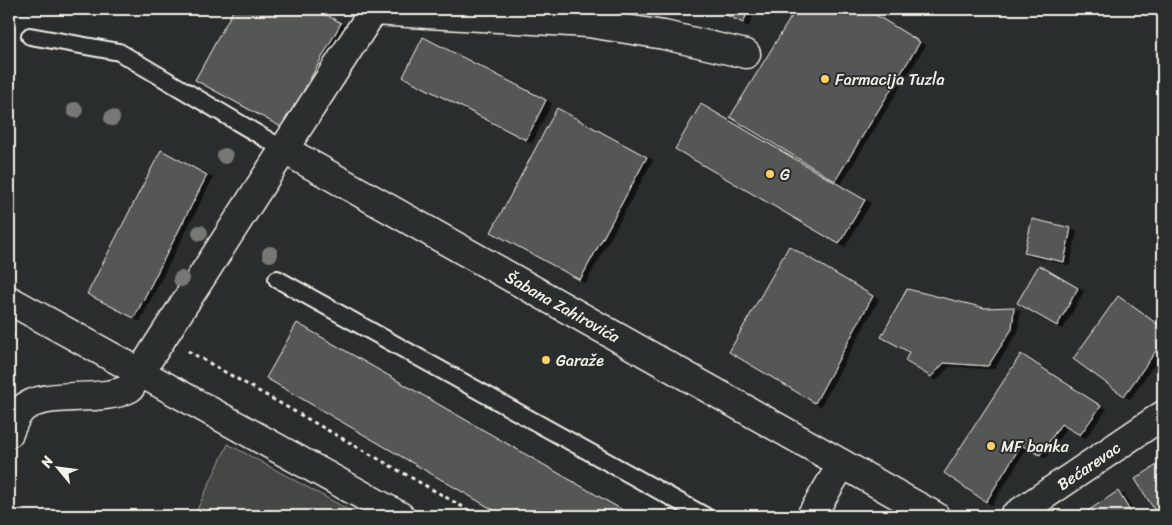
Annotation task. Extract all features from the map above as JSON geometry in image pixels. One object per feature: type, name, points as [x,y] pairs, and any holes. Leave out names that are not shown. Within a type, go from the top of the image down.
[{"type":"street","points":[[9,433],[22,409],[40,401],[118,395],[130,388],[370,10],[588,23],[664,35],[746,54]]},
{"type":"street","name":"Šabana Zahirovića","points":[[283,149],[935,516]]},
{"type":"street","points":[[9,300],[141,371],[400,516]]},
{"type":"street","points":[[9,314],[40,316]]},
{"type":"street","name":"Bećarevac","points":[[1014,516],[1163,415]]},
{"type":"street","points":[[811,516],[842,464]]},
{"type":"lane","points":[[30,36],[119,52],[283,149]]},
{"type":"lane","points":[[277,279],[705,516]]},
{"type":"path","points":[[185,350],[479,516]]},
{"type":"shaded area","points":[[228,444],[360,516],[194,516]]},
{"type":"building","points":[[234,9],[316,9],[341,23],[283,128],[195,80]]},
{"type":"building","points":[[714,9],[749,9],[743,23]]},
{"type":"building","name":"Farmacija Tuzla","points":[[796,9],[866,9],[920,42],[835,181],[730,117]]},
{"type":"building","points":[[423,37],[546,100],[526,140],[403,77]]},
{"type":"building","name":"G","points":[[701,104],[865,200],[839,244],[675,149]]},
{"type":"building","points":[[557,108],[647,157],[580,280],[491,232]]},
{"type":"building","points":[[161,150],[207,175],[134,318],[87,294]]},
{"type":"building","points":[[1032,219],[1071,228],[1064,262],[1024,253]]},
{"type":"building","points":[[789,246],[873,296],[815,403],[729,352]]},
{"type":"building","points":[[1039,265],[1078,288],[1057,326],[1017,303]]},
{"type":"building","points":[[907,289],[985,308],[1014,307],[1012,329],[988,366],[944,363],[931,377],[905,361],[909,352],[881,337]]},
{"type":"building","points":[[1118,296],[1163,328],[1163,341],[1124,396],[1073,359]]},
{"type":"building","points":[[297,323],[633,516],[504,516],[266,378]]},
{"type":"building","points":[[1021,354],[1101,406],[1080,435],[1061,424],[1040,455],[1021,445],[986,502],[944,473]]},
{"type":"building","points":[[1163,461],[1163,510],[1157,514],[1135,479]]},
{"type":"building","points":[[1118,491],[1133,516],[1080,516]]},
{"type":"place","name":"Farmacija Tuzla","points":[[825,79]]},
{"type":"place","name":"G","points":[[770,174]]},
{"type":"place","name":"Garaže","points":[[546,360]]},
{"type":"place","name":"MF banka","points":[[991,446]]}]
